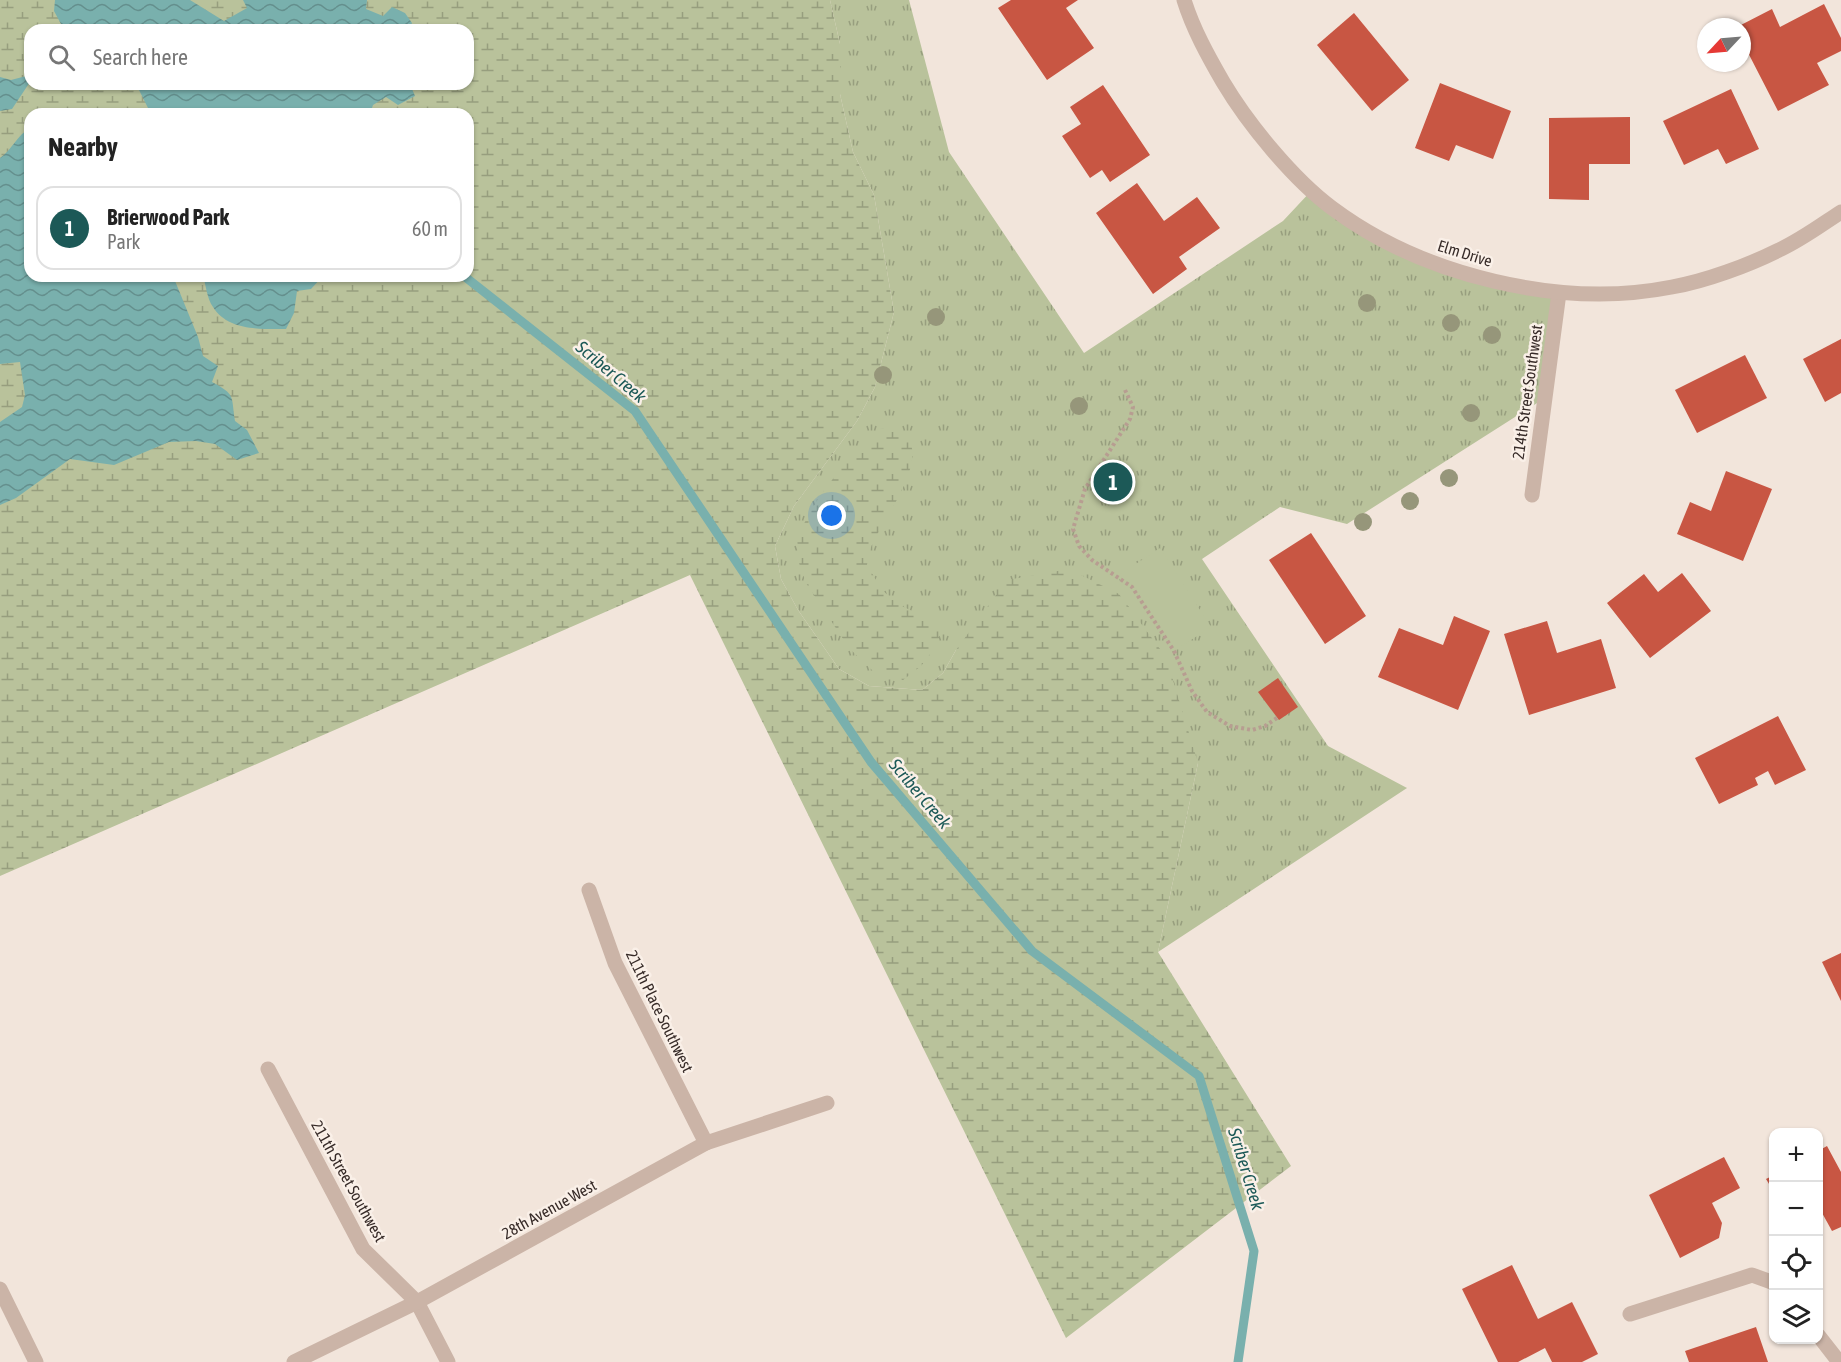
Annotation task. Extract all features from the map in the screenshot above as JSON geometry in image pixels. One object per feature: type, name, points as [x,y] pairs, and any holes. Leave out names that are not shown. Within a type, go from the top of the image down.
[{"type":"street","name":"Elm Drive","points":[[1184,0],[1207,54],[1238,106],[1272,148],[1331,207],[1385,241],[1428,261],[1495,281],[1558,293],[1623,292],[1672,287],[1736,268],[1780,250],[1841,212]]},
{"type":"street","name":"214th Street Southwest","points":[[1532,495],[1558,293]]},
{"type":"street","name":"211th Place Southwest","points":[[590,890],[615,963],[706,1143]]},
{"type":"street","name":"211th Street Southwest","points":[[268,1069],[363,1249],[417,1302],[448,1362]]},
{"type":"street","name":"28th Avenue West","points":[[294,1362],[417,1302],[706,1143],[827,1103]]},
{"type":"street","points":[[1630,1314],[1752,1275],[1769,1281]]},
{"type":"street","points":[[0,1289],[36,1362]]},
{"type":"street","points":[[1823,1341],[1839,1362]]},
{"type":"path","points":[[1125,390],[1133,407],[1130,419],[1085,489],[1073,529],[1079,546],[1092,560],[1132,587],[1174,651],[1192,691],[1208,712],[1230,726],[1252,730],[1265,726],[1277,718]]},
{"type":"green space","points":[[0,0],[830,0],[840,44],[840,94],[853,152],[874,195],[894,312],[875,387],[857,421],[794,506],[775,546],[781,579],[798,610],[839,669],[869,686],[922,690],[943,673],[956,650],[1007,580],[1069,569],[1119,594],[1166,657],[1198,763],[1158,952],[1291,1166],[1066,1338],[690,575],[0,876]]},
{"type":"green space","points":[[830,0],[909,0],[949,152],[1084,353],[1283,221],[1312,190],[1428,261],[1559,293],[1545,398],[1347,524],[1280,507],[1202,559],[1328,746],[1407,788],[1158,952],[1198,763],[956,650],[943,673],[922,690],[869,686],[839,669],[798,610],[781,579],[775,546],[794,506],[857,421],[875,387],[894,312],[874,195],[853,152],[840,94],[840,44]]},
{"type":"green space","points":[[896,427],[908,438],[912,451],[911,467],[896,502],[871,547],[867,565],[882,590],[898,604],[942,626],[937,645],[921,666],[903,680],[873,671],[849,648],[806,583],[799,563],[797,536],[819,497],[852,454],[880,429]]},
{"type":"green space","points":[[1160,548],[1211,627],[1174,651],[1132,587],[1116,577]]},
{"type":"water","points":[[55,0],[190,0],[224,21],[247,8],[243,0],[367,0],[366,9],[383,16],[392,7],[405,13],[412,23],[61,24],[54,11]]},
{"type":"water","points":[[0,77],[11,80],[24,77],[25,90],[12,109],[0,111]]},
{"type":"water","points":[[139,90],[412,90],[415,96],[398,105],[386,97],[372,108],[148,108]]},
{"type":"water","points":[[24,133],[24,282],[175,282],[198,337],[203,356],[218,366],[212,382],[229,393],[235,421],[247,430],[259,453],[237,460],[215,444],[196,441],[169,442],[114,465],[70,459],[16,498],[0,505],[0,422],[22,407],[25,395],[20,362],[0,364],[0,158]]},
{"type":"water","points":[[204,282],[317,282],[311,289],[297,291],[294,313],[286,329],[236,325],[219,315],[208,296]]},
{"type":"building","points":[[1011,0],[1078,0],[1066,8],[1094,48],[1047,80],[998,8]]},
{"type":"building","points":[[1824,4],[1841,38],[1841,51],[1817,63],[1829,85],[1778,111],[1751,58],[1751,20],[1772,9],[1780,27]]},
{"type":"building","points":[[1354,13],[1409,80],[1372,111],[1317,45]]},
{"type":"building","points":[[1440,83],[1511,111],[1493,159],[1456,145],[1449,161],[1415,148]]},
{"type":"building","points":[[1103,85],[1150,155],[1110,182],[1102,170],[1090,178],[1062,136],[1081,124],[1070,107]]},
{"type":"building","points":[[1731,89],[1759,149],[1726,164],[1718,149],[1684,165],[1663,121]]},
{"type":"building","points":[[1630,117],[1630,164],[1589,164],[1589,200],[1549,199],[1549,118]]},
{"type":"building","points":[[1137,183],[1164,221],[1197,197],[1220,228],[1179,257],[1187,269],[1153,294],[1096,213]]},
{"type":"building","points":[[1841,339],[1841,393],[1825,402],[1803,359]]},
{"type":"building","points":[[1745,355],[1767,398],[1697,433],[1675,390]]},
{"type":"building","points":[[1726,471],[1772,489],[1743,561],[1677,534],[1690,502],[1711,511]]},
{"type":"building","points":[[1311,533],[1366,616],[1325,644],[1269,560]]},
{"type":"building","points":[[1682,573],[1711,611],[1650,658],[1607,603],[1644,574],[1658,592]]},
{"type":"building","points":[[1454,616],[1490,631],[1458,710],[1378,677],[1399,628],[1443,645]]},
{"type":"building","points":[[1547,621],[1557,653],[1601,639],[1616,688],[1529,715],[1504,634]]},
{"type":"building","points":[[1278,678],[1298,707],[1279,720],[1258,692]]},
{"type":"building","points":[[1778,716],[1806,770],[1775,785],[1768,771],[1755,778],[1758,785],[1719,804],[1695,758]]},
{"type":"building","points":[[1841,953],[1841,1001],[1822,962]]},
{"type":"building","points":[[1827,1146],[1841,1172],[1841,1227],[1832,1231],[1823,1215],[1823,1148]]},
{"type":"building","points":[[1724,1157],[1740,1188],[1712,1203],[1722,1223],[1719,1238],[1680,1258],[1649,1195]]},
{"type":"building","points":[[1512,1265],[1538,1319],[1572,1302],[1598,1354],[1582,1362],[1552,1362],[1545,1348],[1518,1362],[1498,1362],[1462,1289]]},
{"type":"building","points":[[1756,1327],[1768,1362],[1689,1362],[1685,1351]]},
{"type":"waterway","name":"Scriber Creek","points":[[472,282],[635,411],[871,762],[1032,951],[1199,1076],[1254,1251],[1238,1362]]},
{"type":"place","name":"Brierwood Park","points":[[1113,482]]}]
